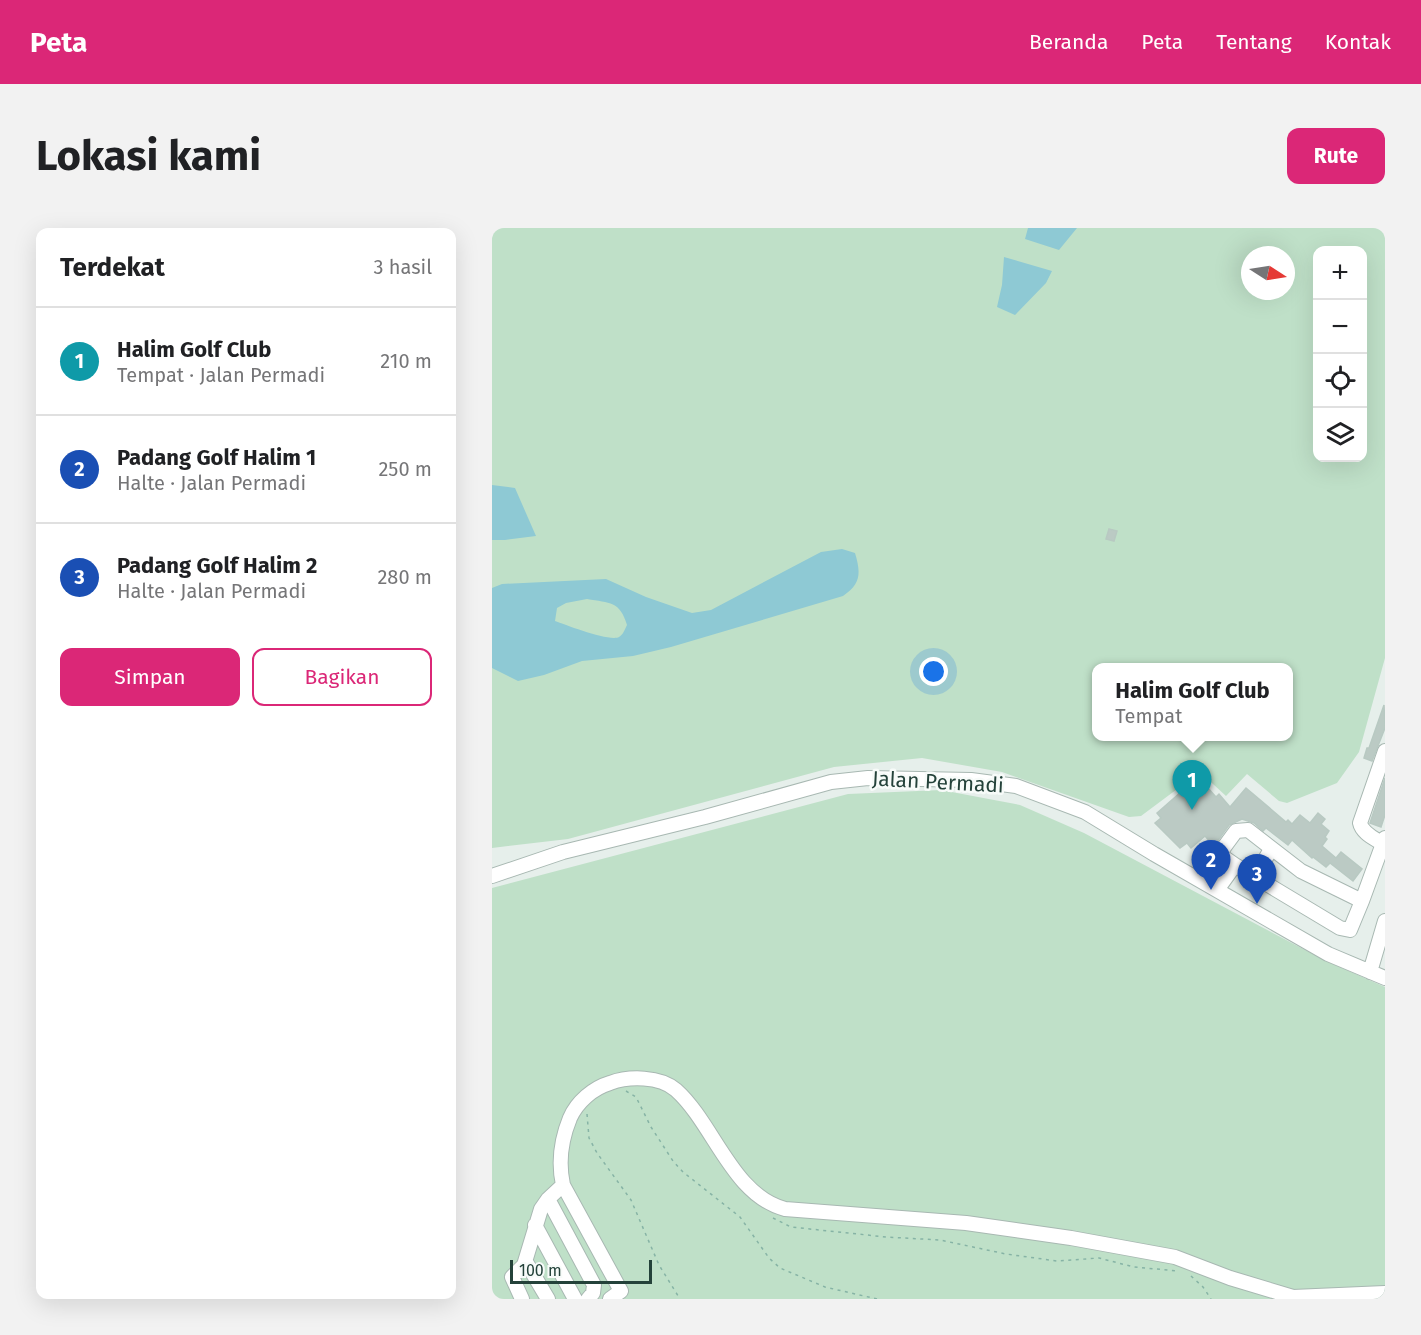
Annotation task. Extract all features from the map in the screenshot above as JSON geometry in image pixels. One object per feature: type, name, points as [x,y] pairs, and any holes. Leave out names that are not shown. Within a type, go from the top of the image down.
[{"type":"street","points":[[1362,901],[1301,871],[1251,831],[1244,829],[1236,831],[1221,853],[1222,856],[1255,877],[1350,930],[1362,901],[1384,841],[1365,832],[1360,827],[1360,823],[1385,751]]},
{"type":"street","name":"Jalan Permadi","points":[[492,876],[563,852],[705,817],[831,782],[868,778],[971,780],[1016,786],[1076,808],[1328,954],[1385,978]]},
{"type":"street","points":[[1255,877],[1271,849]]},
{"type":"street","points":[[1217,890],[1235,865]]},
{"type":"street","points":[[1370,972],[1385,921]]},
{"type":"street","points":[[619,1296],[564,1185],[560,1169],[564,1135],[571,1116],[586,1095],[605,1084],[631,1079],[661,1082],[675,1089],[701,1120],[730,1166],[752,1190],[776,1207],[966,1223],[1132,1249],[1174,1257],[1293,1298],[1385,1293]]},
{"type":"street","points":[[522,1299],[512,1277],[522,1269],[526,1262],[539,1212],[548,1199],[564,1185]]},
{"type":"street","points":[[548,1199],[594,1285],[593,1293],[588,1299]]},
{"type":"street","points":[[535,1225],[575,1299]]},
{"type":"street","points":[[526,1262],[548,1299]]},
{"type":"path","points":[[617,1080],[618,1088],[636,1097],[663,1148],[683,1172],[740,1217],[769,1258],[780,1268],[825,1287],[877,1299]]},
{"type":"path","points":[[586,1095],[589,1138],[631,1200],[659,1265],[680,1299]]},
{"type":"path","points":[[764,1198],[773,1218],[791,1227],[940,1240],[1006,1254],[1057,1261],[1099,1258],[1134,1267],[1178,1271]]},
{"type":"path","points":[[1188,1274],[1203,1287],[1211,1299]]},
{"type":"green space","points":[[492,228],[1385,228],[1385,658],[1359,752],[1337,783],[1287,803],[1279,801],[1247,774],[1226,796],[1200,772],[1141,816],[1129,817],[1002,772],[922,758],[834,767],[568,839],[492,848]]},
{"type":"green space","points":[[941,790],[1020,805],[1084,833],[1326,961],[1385,987],[1385,1299],[492,1299],[492,888],[848,794]]},
{"type":"water","points":[[1028,228],[1077,228],[1059,250],[1025,239]]},
{"type":"water","points":[[1004,257],[1052,271],[1046,283],[1015,315],[997,307],[1002,285]]},
{"type":"water","points":[[492,485],[515,488],[536,536],[492,540]]},
{"type":"water","points":[[842,549],[855,553],[858,577],[853,587],[843,596],[671,647],[633,656],[582,661],[544,675],[518,681],[492,668],[492,588],[502,584],[606,579],[646,597],[692,613],[711,610],[821,552]],"holes":[[[587,599],[608,603],[621,611],[627,625],[619,637],[598,635],[555,621],[557,608],[566,603]]]},
{"type":"building","points":[[1109,529],[1117,531],[1114,541],[1106,539]]},
{"type":"building","points":[[1384,705],[1385,728],[1372,761],[1364,758]]},
{"type":"building","points":[[1198,777],[1216,797],[1219,794],[1230,807],[1246,788],[1286,822],[1288,820],[1292,824],[1300,815],[1310,823],[1318,813],[1325,819],[1321,824],[1329,831],[1322,846],[1336,858],[1341,852],[1362,869],[1353,881],[1330,863],[1326,867],[1312,858],[1292,840],[1288,845],[1266,828],[1263,831],[1254,823],[1242,819],[1229,825],[1214,846],[1205,836],[1191,848],[1187,843],[1180,848],[1155,823],[1161,818],[1157,813]]},
{"type":"building","points":[[1385,778],[1385,815],[1381,827],[1370,823]]},
{"type":"place","name":"Halim Golf Club","points":[[1192,810]]},
{"type":"place","name":"Padang Golf Halim 1","points":[[1211,890]]},
{"type":"place","name":"Padang Golf Halim 2","points":[[1257,904]]}]
